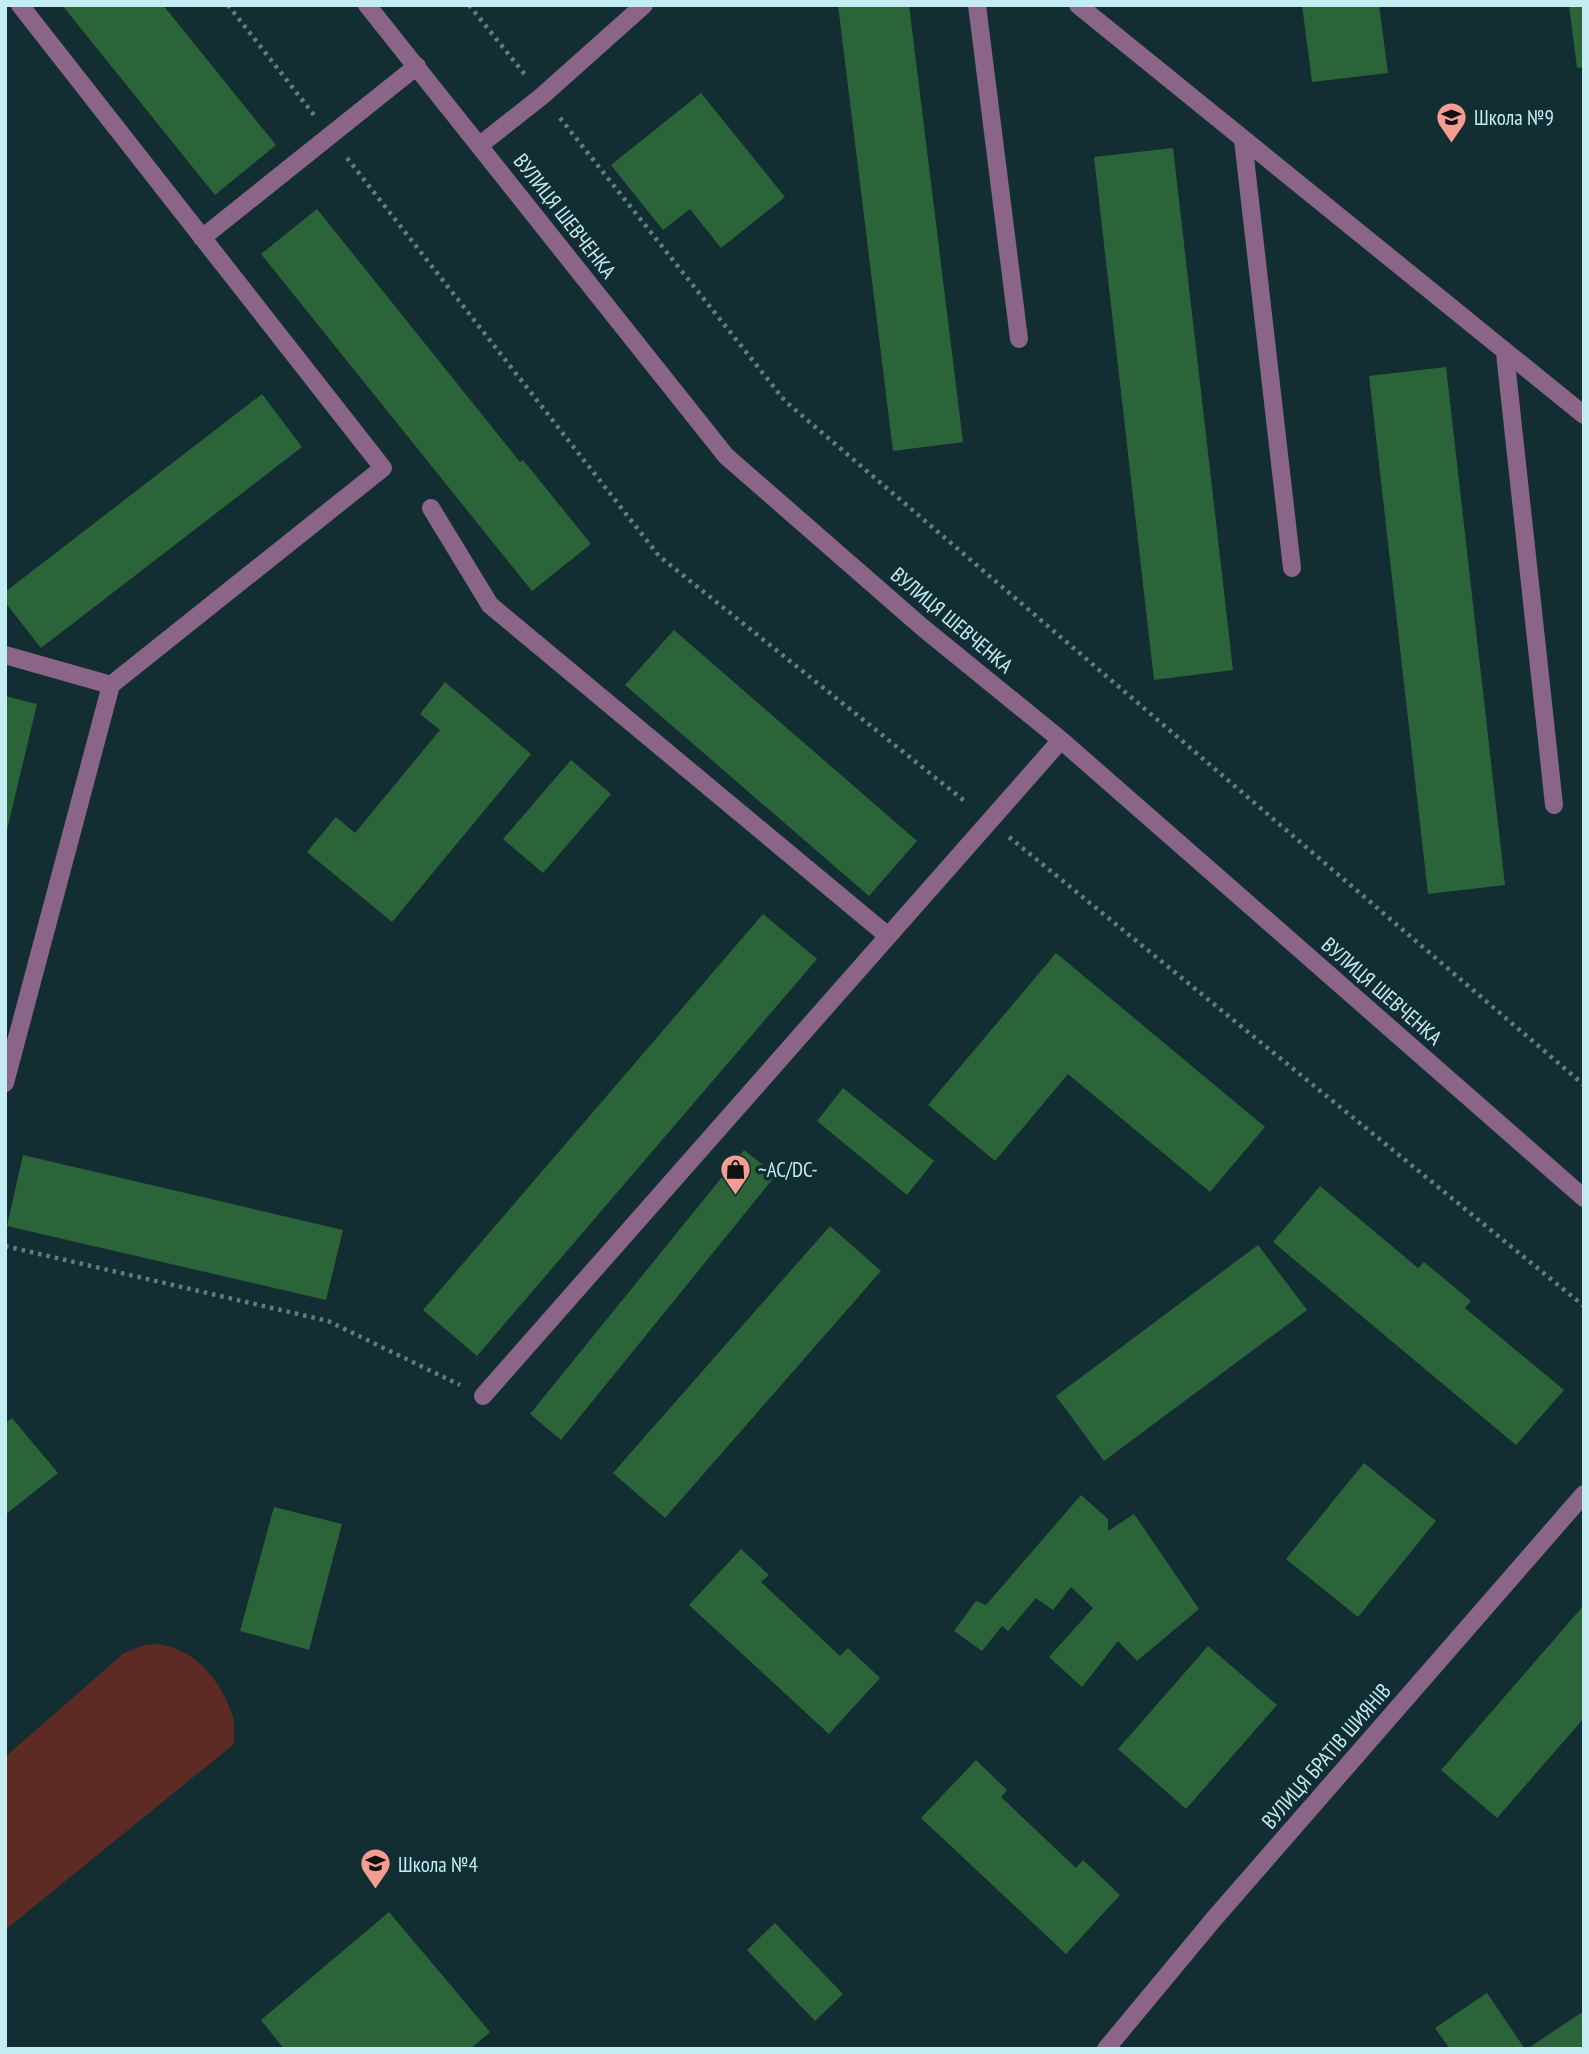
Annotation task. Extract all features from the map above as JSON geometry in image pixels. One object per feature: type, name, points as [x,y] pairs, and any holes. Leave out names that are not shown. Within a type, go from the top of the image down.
[{"type":"street","points":[[5,1083],[111,685],[383,468],[20,5]]},
{"type":"street","name":"ВУЛИЦЯ ШЕВЧЕНКА","points":[[367,5],[726,456],[922,626],[1061,740],[1584,1198]]},
{"type":"street","points":[[480,145],[542,96],[644,5]]},
{"type":"street","points":[[977,5],[1019,339]]},
{"type":"street","points":[[1078,5],[1584,415]]},
{"type":"street","points":[[202,239],[416,66]]},
{"type":"street","points":[[1243,140],[1292,568]]},
{"type":"street","points":[[1505,352],[1554,805]]},
{"type":"street","points":[[431,509],[490,605],[888,936]]},
{"type":"street","points":[[5,655],[111,685]]},
{"type":"street","points":[[482,1396],[1061,740]]},
{"type":"street","name":"ВУЛИЦЯ БРАТІВ ШИЯНІВ","points":[[1106,2049],[1213,1920],[1584,1494]]},
{"type":"path","points":[[228,5],[659,556],[1584,1306]]},
{"type":"path","points":[[469,5],[785,401],[1584,1085]]},
{"type":"path","points":[[5,1246],[328,1321],[482,1396]]},
{"type":"shaded area","points":[[159,1644],[185,1653],[215,1680],[233,1717],[234,1744],[5,1930],[5,1757],[124,1653],[144,1645]]},
{"type":"building","points":[[62,5],[163,5],[276,145],[215,195]]},
{"type":"building","points":[[838,5],[909,5],[963,442],[893,451]]},
{"type":"building","points":[[1302,5],[1379,5],[1388,73],[1312,82]]},
{"type":"building","points":[[1569,5],[1584,5],[1584,67],[1577,68]]},
{"type":"building","points":[[701,93],[785,197],[721,248],[690,209],[663,230],[611,165]]},
{"type":"building","points":[[1173,148],[1233,670],[1154,680],[1094,157]]},
{"type":"building","points":[[317,209],[520,462],[523,460],[591,544],[532,591],[261,254]]},
{"type":"building","points":[[1446,367],[1505,885],[1428,894],[1369,376]]},
{"type":"building","points":[[262,394],[302,447],[41,648],[5,602],[5,592]]},
{"type":"building","points":[[674,630],[917,841],[869,896],[625,685]]},
{"type":"building","points":[[445,682],[531,754],[392,922],[307,852],[336,817],[355,833],[440,730],[420,714]]},
{"type":"building","points":[[5,696],[37,704],[6,834],[5,833]]},
{"type":"building","points":[[571,760],[611,794],[543,873],[503,839]]},
{"type":"building","points":[[763,914],[817,959],[477,1356],[423,1310]]},
{"type":"building","points":[[1056,953],[1265,1127],[1210,1192],[1068,1074],[995,1161],[928,1105]]},
{"type":"building","points":[[843,1088],[934,1161],[907,1195],[817,1121]]},
{"type":"building","points":[[744,1150],[776,1175],[561,1440],[530,1414]]},
{"type":"building","points":[[23,1155],[343,1230],[326,1300],[7,1226]]},
{"type":"building","points":[[1320,1186],[1418,1268],[1424,1262],[1471,1301],[1465,1308],[1564,1390],[1516,1445],[1273,1242]]},
{"type":"building","points":[[830,1226],[881,1271],[665,1518],[613,1473]]},
{"type":"building","points":[[1258,1245],[1307,1310],[1104,1461],[1056,1396]]},
{"type":"building","points":[[12,1418],[58,1473],[5,1515],[5,1423]]},
{"type":"building","points":[[1364,1463],[1436,1521],[1358,1617],[1286,1559]]},
{"type":"building","points":[[1081,1495],[1108,1519],[1108,1531],[1134,1514],[1199,1609],[1137,1661],[1118,1641],[1082,1687],[1049,1657],[1093,1608],[1071,1587],[1053,1610],[1036,1598],[1008,1631],[1002,1626],[982,1651],[954,1631],[976,1601],[986,1605]]},
{"type":"building","points":[[274,1507],[342,1524],[309,1650],[240,1631]]},
{"type":"building","points":[[741,1549],[769,1575],[761,1582],[840,1656],[848,1648],[880,1678],[829,1734],[689,1605]]},
{"type":"building","points":[[1584,1605],[1584,1718],[1497,1818],[1441,1770]]},
{"type":"building","points":[[1208,1646],[1277,1705],[1186,1809],[1118,1749]]},
{"type":"building","points":[[976,1760],[1007,1790],[1001,1797],[1076,1868],[1083,1860],[1120,1895],[1066,1954],[921,1818]]},
{"type":"building","points":[[389,1912],[490,2032],[470,2049],[284,2049],[261,2020]]},
{"type":"building","points":[[775,1923],[843,1994],[815,2021],[747,1950]]},
{"type":"building","points":[[1487,1993],[1525,2049],[1450,2049],[1435,2028]]},
{"type":"building","points":[[1584,2011],[1584,2049],[1527,2049]]},
{"type":"place","name":"Школа №9","points":[[1451,144]]},
{"type":"place","name":"~AC/DC-","points":[[735,1196]]},
{"type":"place","name":"Школа №4","points":[[375,1891]]}]
